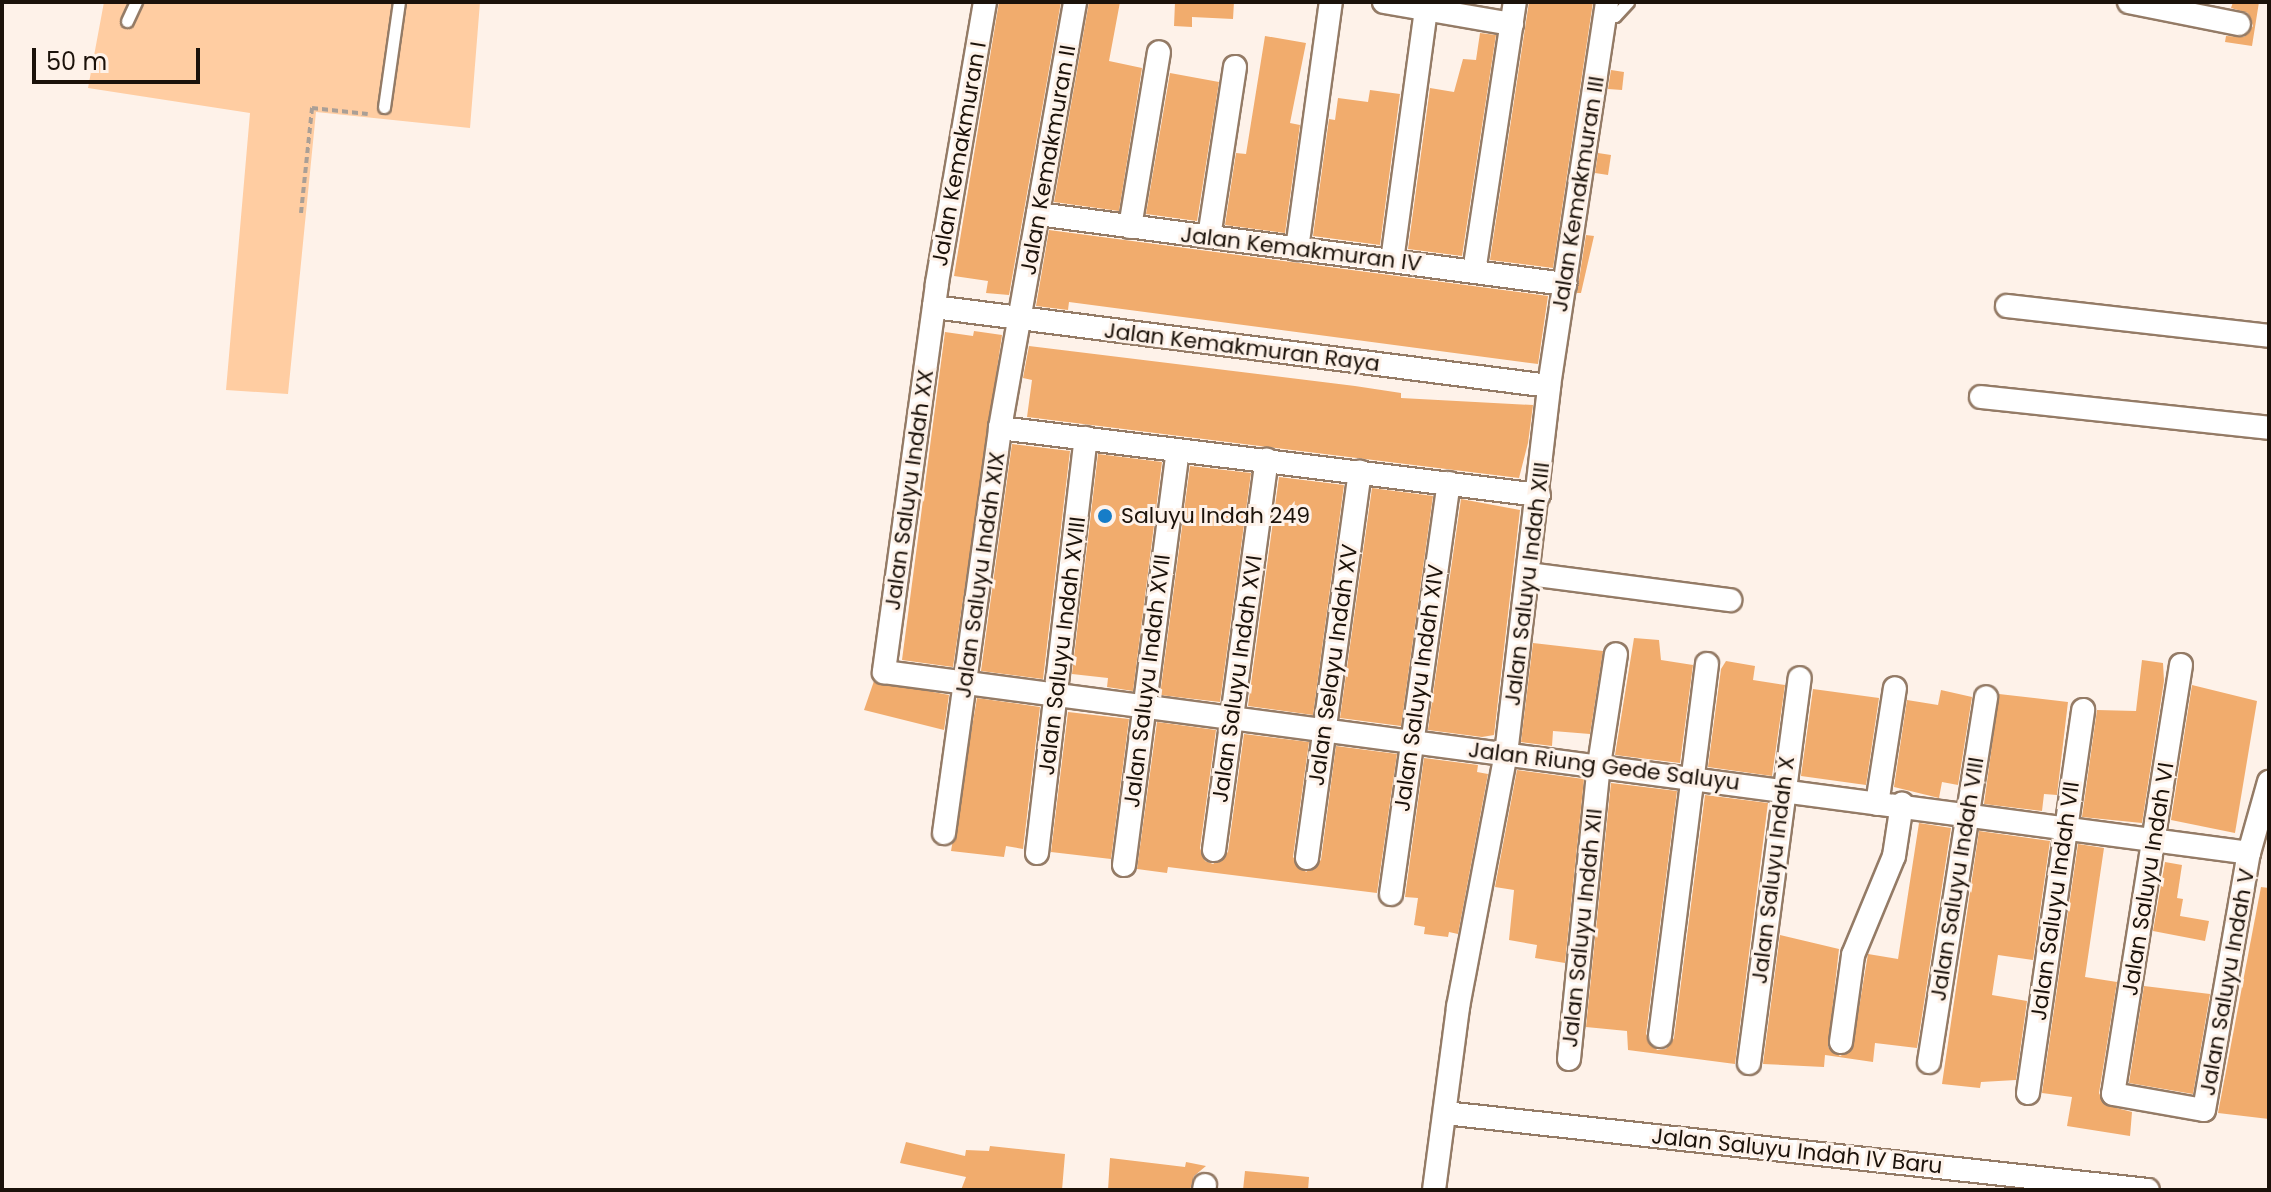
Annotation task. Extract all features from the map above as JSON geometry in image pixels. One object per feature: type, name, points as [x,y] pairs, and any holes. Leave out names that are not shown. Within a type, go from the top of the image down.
[{"type":"street","name":"Jalan Kemakmuran I","points":[[934,307],[985,2]]},
{"type":"street","name":"Jalan Kemakmuran II","points":[[1020,318],[1075,2]]},
{"type":"street","points":[[1297,249],[1331,2]]},
{"type":"street","points":[[1384,2],[1426,10],[1513,13],[1474,272]]},
{"type":"street","points":[[2129,2],[2188,8],[2239,24]]},
{"type":"street","name":"Jalan Kemakmuran III","points":[[1549,386],[1606,8]]},
{"type":"street","points":[[1392,261],[1426,10]]},
{"type":"street","points":[[1130,227],[1159,52]]},
{"type":"street","points":[[1209,237],[1235,67]]},
{"type":"street","name":"Jalan Kemakmuran IV","points":[[1038,214],[1565,284]]},
{"type":"street","points":[[2007,306],[2269,336]]},
{"type":"street","name":"Jalan Kemakmuran Raya","points":[[934,307],[1549,386]]},
{"type":"street","name":"Jalan Saluyu Indah XX","points":[[884,672],[934,307]]},
{"type":"street","name":"Jalan Saluyu Indah XIX","points":[[944,833],[1000,428],[1020,318]]},
{"type":"street","name":"Jalan Saluyu Indah XIII","points":[[1434,1190],[1458,1007],[1506,754],[1539,495],[1549,386]]},
{"type":"street","points":[[1981,397],[2269,428]]},
{"type":"street","points":[[1000,428],[1539,495]]},
{"type":"street","name":"Jalan Saluyu Indah XVIII","points":[[1037,853],[1086,438]]},
{"type":"street","name":"Jalan Saluyu Indah XVII","points":[[1124,865],[1178,450]]},
{"type":"street","name":"Jalan Saluyu Indah XVI","points":[[1214,850],[1267,460]]},
{"type":"street","name":"Jalan Selayu Indah XV","points":[[1307,858],[1360,472]]},
{"type":"street","name":"Jalan Saluyu Indah XIV","points":[[1391,894],[1409,740],[1449,483]]},
{"type":"street","points":[[1529,574],[1730,600]]},
{"type":"street","name":"Jalan Saluyu Indah XII","points":[[1569,1059],[1599,765],[1616,654]]},
{"type":"street","points":[[1660,1036],[1707,664]]},
{"type":"street","name":"Jalan Saluyu Indah VI","points":[[2181,665],[2113,1094],[2204,1110]]},
{"type":"street","name":"Jalan Riung Gede Saluyu","points":[[884,672],[1693,776],[1877,804],[1902,804],[2249,853]]},
{"type":"street","name":"Jalan Saluyu Indah X","points":[[1749,1063],[1782,790],[1800,678]]},
{"type":"street","points":[[1877,804],[1895,688]]},
{"type":"street","name":"Jalan Saluyu Indah VIII","points":[[1929,1062],[1986,697]]},
{"type":"street","name":"Jalan Saluyu Indah VII","points":[[2028,1093],[2083,710]]},
{"type":"street","points":[[2249,853],[2266,808],[2269,782]]},
{"type":"street","points":[[1841,1042],[1853,955],[1894,856],[1902,804]]},
{"type":"street","name":"Jalan Saluyu Indah V","points":[[2204,1110],[2249,853]]},
{"type":"street","name":"Jalan Saluyu Indah IV Baru","points":[[1445,1113],[2148,1190]]},
{"type":"lane","points":[[127,21],[136,2]]},
{"type":"lane","points":[[384,107],[399,2]]},
{"type":"lane","points":[[1606,8],[1615,16],[1628,2]]},
{"type":"path","points":[[301,213],[312,108],[375,114],[384,107]]},
{"type":"shaded area","points":[[104,2],[480,2],[470,128],[316,112],[288,394],[226,390],[250,113],[88,88]]},
{"type":"building","points":[[999,2],[1061,2],[1009,295],[986,293],[988,281],[954,276]]},
{"type":"building","points":[[1089,2],[1120,2],[1109,61],[1142,68],[1119,211],[1054,202]]},
{"type":"building","points":[[1175,2],[1234,2],[1233,19],[1192,17],[1192,27],[1174,26]]},
{"type":"building","points":[[1529,2],[1593,2],[1553,268],[1490,260]]},
{"type":"building","points":[[2233,2],[2259,2],[2252,46],[2225,42],[2226,36],[2244,37],[2253,26],[2248,13],[2231,8]]},
{"type":"building","points":[[1480,33],[1496,35],[1462,256],[1408,249],[1430,88],[1454,92],[1463,59],[1476,60]]},
{"type":"building","points":[[1265,36],[1306,43],[1290,123],[1300,125],[1285,233],[1225,225],[1236,153],[1246,154]]},
{"type":"building","points":[[1611,70],[1624,72],[1622,90],[1608,89]]},
{"type":"building","points":[[1170,73],[1219,82],[1197,221],[1146,214]]},
{"type":"building","points":[[1370,90],[1400,94],[1380,245],[1313,236],[1329,119],[1335,120],[1338,98],[1368,102]]},
{"type":"building","points":[[1598,153],[1611,155],[1608,175],[1595,173]]},
{"type":"building","points":[[1049,230],[1548,296],[1538,364],[1069,302],[1068,310],[1036,306]]},
{"type":"building","points":[[1586,235],[1594,236],[1581,293],[1577,293]]},
{"type":"building","points":[[974,331],[1002,335],[953,667],[902,660],[945,332],[973,336]]},
{"type":"building","points":[[1029,346],[1355,386],[1401,393],[1401,398],[1533,405],[1528,443],[1519,478],[1027,417],[1032,380],[1023,378]]},
{"type":"building","points":[[1012,444],[1070,451],[1043,679],[981,671]]},
{"type":"building","points":[[1098,454],[1162,462],[1133,691],[1107,687],[1108,678],[1072,674]]},
{"type":"building","points":[[1190,466],[1251,473],[1220,702],[1160,695]]},
{"type":"building","points":[[1279,477],[1344,485],[1313,715],[1248,706]]},
{"type":"building","points":[[1372,488],[1433,496],[1401,726],[1340,718]]},
{"type":"building","points":[[1461,499],[1520,510],[1494,735],[1482,737],[1428,730]]},
{"type":"building","points":[[1634,638],[1659,640],[1661,660],[1693,665],[1680,763],[1615,755]]},
{"type":"building","points":[[1533,643],[1603,651],[1590,734],[1553,731],[1552,746],[1521,742]]},
{"type":"building","points":[[2142,660],[2163,663],[2164,681],[2142,823],[2082,817],[2097,710],[2136,711]]},
{"type":"building","points":[[1726,661],[1755,666],[1753,680],[1785,685],[1772,776],[1708,767],[1721,669]]},
{"type":"building","points":[[874,681],[949,695],[944,730],[864,710]]},
{"type":"building","points":[[2192,685],[2257,701],[2235,833],[2171,820]]},
{"type":"building","points":[[1813,689],[1879,698],[1866,785],[1801,776]]},
{"type":"building","points":[[1941,690],[1972,697],[1958,785],[1942,782],[1939,798],[1894,787],[1907,700],[1938,705]]},
{"type":"building","points":[[1999,694],[2068,702],[2057,795],[2044,794],[2042,811],[1984,804]]},
{"type":"building","points":[[977,698],[1040,707],[1023,849],[1006,846],[1004,857],[951,851]]},
{"type":"building","points":[[1068,712],[1129,719],[1111,859],[1051,852]]},
{"type":"building","points":[[1157,722],[1216,730],[1200,848],[1205,861],[1213,864],[1228,852],[1244,734],[1309,742],[1293,857],[1306,872],[1321,860],[1336,746],[1397,754],[1377,893],[1168,867],[1167,873],[1137,869]]},
{"type":"building","points":[[1424,758],[1478,765],[1477,772],[1488,774],[1458,934],[1449,932],[1448,937],[1424,934],[1425,927],[1414,925],[1418,898],[1405,897]]},
{"type":"building","points":[[1517,770],[1584,779],[1565,963],[1535,958],[1537,945],[1509,940],[1514,890],[1495,887]]},
{"type":"building","points":[[1611,783],[1677,791],[1646,1034],[1657,1050],[1666,1049],[1674,1038],[1705,795],[1768,803],[1735,1064],[1628,1050],[1627,1031],[1586,1027]]},
{"type":"building","points":[[1919,823],[1951,828],[1917,1048],[1875,1043],[1873,1062],[1825,1055],[1824,1067],[1763,1064],[1780,935],[1839,949],[1828,1047],[1840,1056],[1852,1050],[1868,954],[1898,959]]},
{"type":"building","points":[[1979,831],[2050,841],[2033,960],[1998,955],[1992,995],[2027,1001],[2016,1080],[1981,1082],[1980,1088],[1942,1084]]},
{"type":"building","points":[[2078,844],[2104,848],[2085,977],[2117,982],[2099,1093],[2105,1105],[2132,1112],[2130,1136],[2067,1126],[2072,1097],[2042,1093]]},
{"type":"building","points":[[2165,862],[2182,865],[2177,898],[2183,899],[2180,916],[2209,921],[2205,941],[2153,931]]},
{"type":"building","points":[[2261,887],[2269,888],[2269,1119],[2218,1113]]},
{"type":"building","points":[[2144,986],[2210,994],[2193,1094],[2129,1083]]},
{"type":"building","points":[[906,1142],[965,1156],[966,1150],[989,1151],[990,1146],[1065,1154],[1062,1190],[961,1190],[966,1177],[900,1163]]},
{"type":"building","points":[[1110,1158],[1185,1167],[1186,1162],[1206,1166],[1194,1176],[1190,1190],[1108,1190]]},
{"type":"building","points":[[1245,1171],[1309,1177],[1308,1190],[1243,1190]]},
{"type":"place","name":"Saluyu Indah 249","points":[[1105,516]]}]
